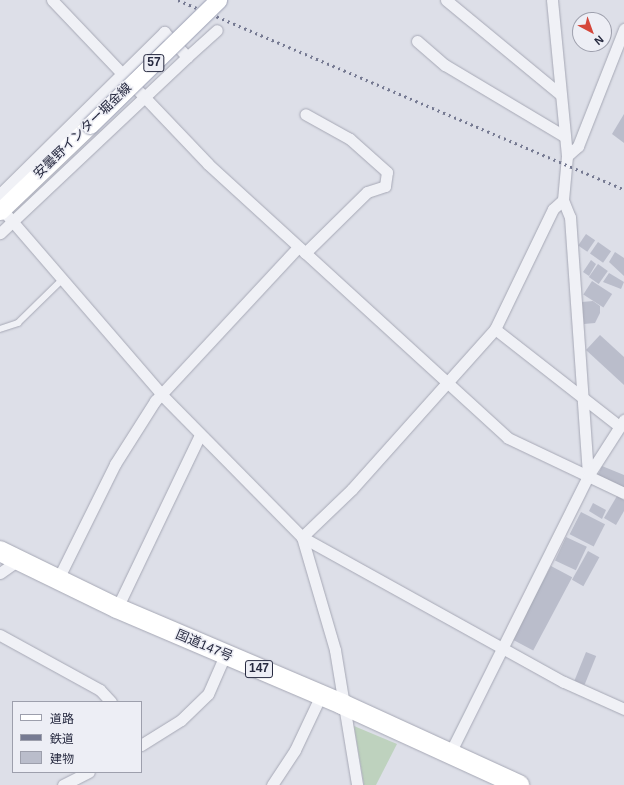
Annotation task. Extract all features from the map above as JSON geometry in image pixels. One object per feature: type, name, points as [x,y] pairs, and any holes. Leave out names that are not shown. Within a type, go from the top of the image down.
[{"type":"highway","name":"国道147号","points":[[6,558],[225,655],[342,704],[519,785]]},
{"type":"main road","name":"安曇野インター堀金線","points":[[3,209],[218,0]]},
{"type":"street","points":[[52,0],[208,164],[445,384],[508,438],[624,493]]},
{"type":"street","points":[[446,0],[560,94]]},
{"type":"street","points":[[552,0],[567,156],[564,200],[570,217],[585,402],[588,476]]},
{"type":"street","points":[[567,156],[578,146],[624,29]]},
{"type":"street","points":[[3,209],[143,97],[217,30]]},
{"type":"street","points":[[0,233],[3,209],[121,73],[164,32],[187,57]]},
{"type":"street","points":[[417,41],[445,65],[564,136]]},
{"type":"street","points":[[57,581],[115,464],[162,395],[301,250],[367,192],[385,186],[387,172],[350,140],[306,114]]},
{"type":"street","points":[[302,537],[352,489],[495,329],[554,209],[564,200]]},
{"type":"street","points":[[3,209],[162,395],[302,537],[502,648],[624,709]]},
{"type":"street","points":[[450,753],[588,476],[621,422],[585,402],[495,329]]},
{"type":"street","points":[[117,608],[200,435]]},
{"type":"street","points":[[302,537],[335,650],[342,704],[356,785]]},
{"type":"street","points":[[0,573],[6,558]]},
{"type":"street","points":[[0,635],[100,690],[110,701]]},
{"type":"street","points":[[142,743],[181,720],[208,694],[225,655]]},
{"type":"street","points":[[272,785],[294,750],[321,695]]},
{"type":"street","points":[[63,785],[87,773]]},
{"type":"lane","points":[[0,329],[18,323],[63,278]]},
{"type":"green space","points":[[354,726],[397,744],[376,785],[364,785]]},
{"type":"building","points":[[624,114],[624,143],[612,134]]},
{"type":"building","points":[[586,234],[595,240],[587,252],[578,246]]},
{"type":"building","points":[[598,242],[611,251],[603,263],[590,253]]},
{"type":"building","points":[[615,252],[624,258],[624,276],[609,262]]},
{"type":"building","points":[[591,260],[596,264],[589,276],[583,272]]},
{"type":"building","points":[[598,264],[608,271],[599,284],[589,277]]},
{"type":"building","points":[[609,273],[624,282],[621,289],[603,282]]},
{"type":"building","points":[[592,281],[612,294],[603,307],[583,294]]},
{"type":"building","points":[[593,301],[600,306],[600,313],[595,323],[584,324],[582,302]]},
{"type":"building","points":[[600,335],[624,357],[624,385],[586,350]]},
{"type":"building","points":[[602,466],[624,475],[624,491],[597,477]]},
{"type":"building","points":[[617,496],[624,500],[624,511],[616,525],[604,518]]},
{"type":"building","points":[[593,503],[606,510],[602,519],[589,511]]},
{"type":"building","points":[[581,512],[605,524],[594,547],[570,534]]},
{"type":"building","points":[[566,537],[587,547],[576,570],[555,561]]},
{"type":"building","points":[[588,551],[599,557],[583,586],[572,580]]},
{"type":"building","points":[[551,566],[572,577],[533,651],[512,639]]},
{"type":"building","points":[[586,652],[596,656],[585,685],[574,681]]},
{"type":"railway","points":[[178,0],[624,189]]}]
